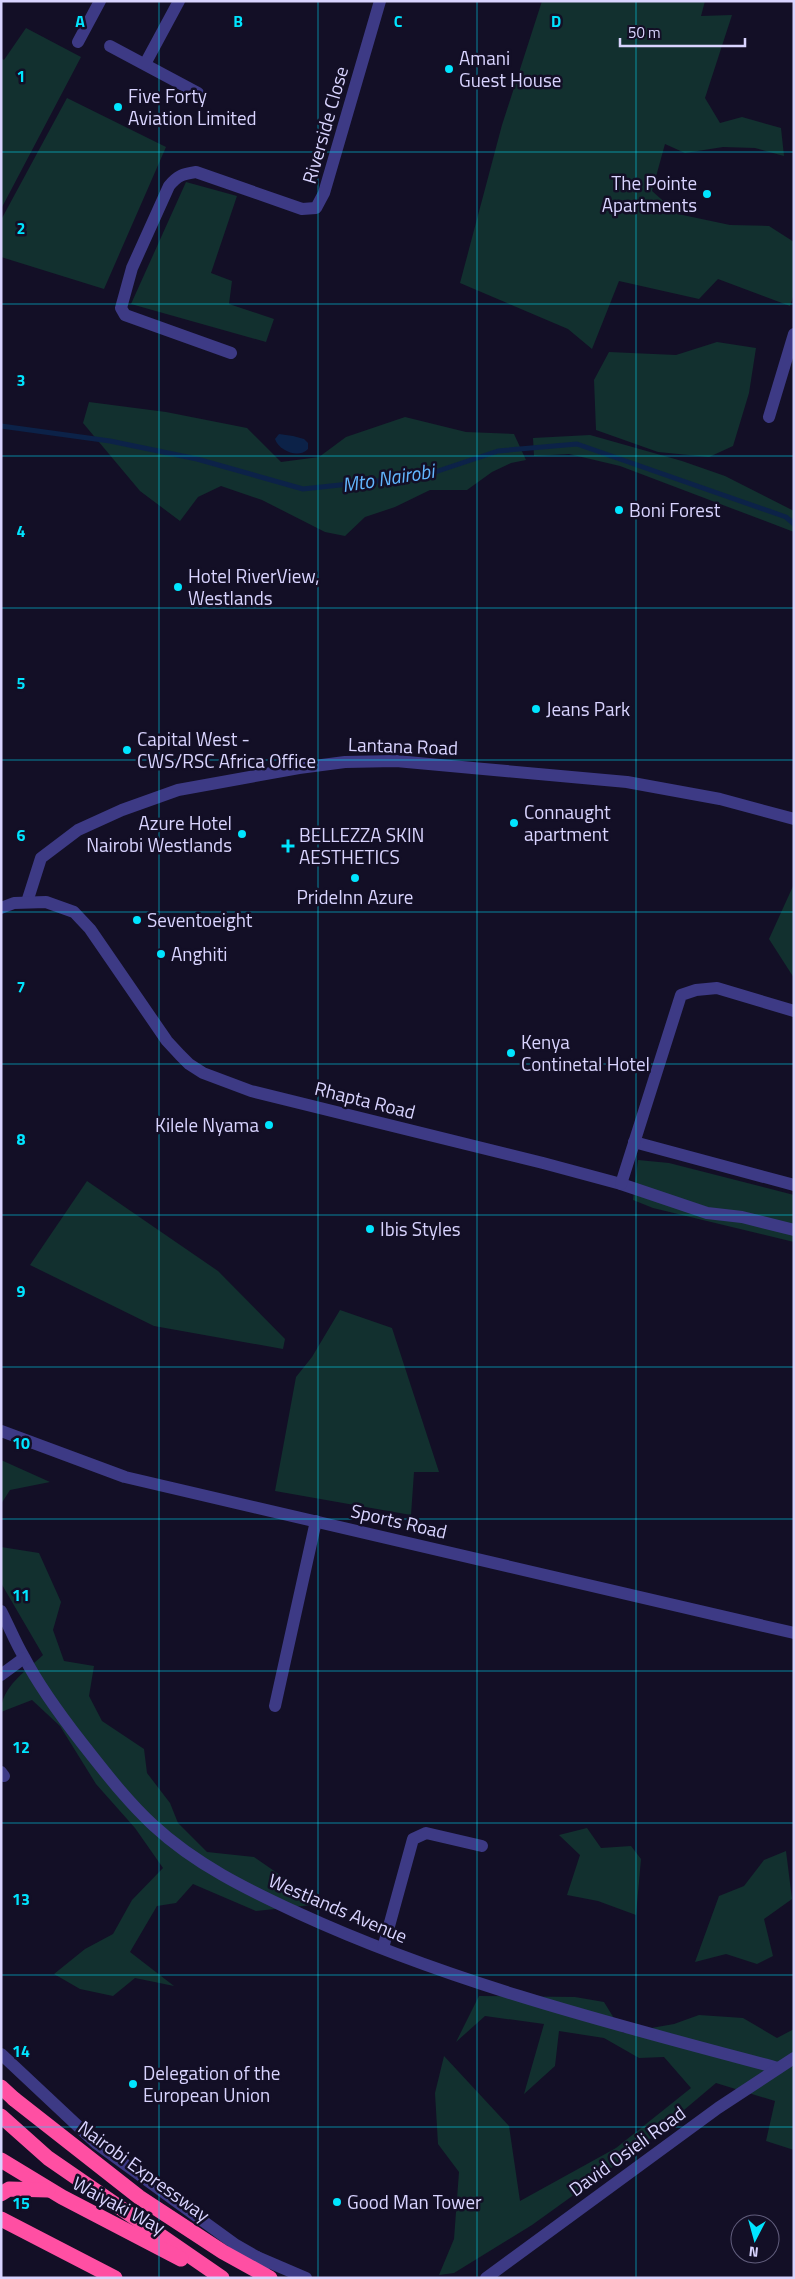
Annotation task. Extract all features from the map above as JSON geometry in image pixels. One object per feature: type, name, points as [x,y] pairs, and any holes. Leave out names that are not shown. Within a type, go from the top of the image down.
[{"type":"highway","name":"Nairobi Expressway","points":[[1,2087],[139,2197],[223,2252],[268,2278]]},
{"type":"highway","points":[[1,2116],[48,2158],[222,2278]]},
{"type":"highway","name":"Waiyaki Way","points":[[1,2160],[154,2247],[222,2278]]},
{"type":"highway","points":[[1,2194],[9,2189],[51,2190]]},
{"type":"highway","points":[[3,2218],[115,2278]]},
{"type":"street","points":[[78,42],[100,1]]},
{"type":"street","points":[[145,64],[179,1]]},
{"type":"street","name":"Riverside Close","points":[[231,353],[125,316],[121,308],[132,268],[169,186],[176,176],[182,174],[196,172],[302,209],[316,208],[324,193],[380,1]]},
{"type":"street","points":[[110,46],[198,93]]},
{"type":"street","points":[[769,417],[794,334]]},
{"type":"street","name":"Lantana Road","points":[[27,902],[41,858],[78,830],[122,810],[178,790],[299,768],[345,762],[396,761],[626,782],[720,799],[794,819]]},
{"type":"street","name":"Rhapta Road","points":[[1,908],[14,903],[46,902],[74,912],[90,930],[167,1041],[188,1064],[216,1079],[251,1091],[621,1184],[707,1213],[742,1217],[794,1230]]},
{"type":"street","points":[[621,1184],[680,995],[696,990],[717,988],[794,1011]]},
{"type":"street","points":[[634,1142],[794,1185]]},
{"type":"street","name":"Sports Road","points":[[1,1431],[126,1477],[794,1633]]},
{"type":"street","points":[[275,1706],[316,1521]]},
{"type":"street","name":"Westlands Avenue","points":[[1,1610],[24,1658],[55,1707],[121,1793],[169,1838],[228,1880],[351,1937],[383,1948],[527,1997],[645,2032],[778,2068]]},
{"type":"street","points":[[1,1675],[24,1658]]},
{"type":"street","points":[[383,1948],[413,1839],[426,1833],[482,1846]]},
{"type":"street","points":[[1,2054],[98,2144],[236,2245],[257,2257],[306,2278]]},
{"type":"street","name":"David Osieli Road","points":[[486,2278],[718,2108],[794,2058]]},
{"type":"street","points":[[257,2257],[268,2278]]},
{"type":"green space","points":[[542,1],[705,1],[701,16],[732,15],[705,98],[720,123],[742,117],[781,128],[784,156],[755,148],[723,147],[685,153],[665,144],[652,191],[678,214],[730,225],[769,226],[794,242],[794,294],[790,306],[718,279],[699,299],[619,281],[592,349],[568,329],[460,283],[502,125]]},
{"type":"green space","points":[[26,28],[81,57],[1,209],[1,58],[4,60]]},
{"type":"green space","points":[[67,98],[166,147],[104,289],[1,257],[1,220]]},
{"type":"green space","points":[[186,182],[237,196],[211,273],[232,281],[229,304],[274,319],[266,342],[131,304]]},
{"type":"green space","points":[[717,342],[756,348],[749,393],[733,446],[709,457],[658,452],[596,430],[594,380],[609,352],[676,355]]},
{"type":"green space","points":[[89,402],[166,412],[247,428],[281,462],[319,457],[346,437],[405,417],[466,432],[514,434],[526,460],[511,463],[492,472],[467,490],[430,490],[395,507],[365,517],[345,536],[325,532],[262,500],[221,486],[198,497],[180,521],[140,491],[83,423]]},
{"type":"green space","points":[[590,435],[682,461],[725,476],[794,511],[794,532],[620,466],[569,454],[534,456],[533,438]]},
{"type":"green space","points":[[794,884],[794,978],[769,939]]},
{"type":"green space","points":[[638,1160],[669,1163],[794,1195],[794,1242],[653,1208],[633,1200]]},
{"type":"green space","points":[[87,1181],[218,1271],[285,1339],[283,1349],[154,1326],[30,1265]]},
{"type":"green space","points":[[340,1310],[392,1328],[439,1472],[414,1472],[411,1515],[275,1491],[296,1377],[312,1357]]},
{"type":"green space","points":[[1,1460],[50,1482],[10,1490],[1,1504]]},
{"type":"green space","points":[[1,1547],[39,1553],[61,1602],[53,1630],[64,1661],[94,1666],[89,1696],[102,1721],[144,1749],[147,1773],[170,1803],[178,1823],[207,1852],[254,1857],[322,1904],[256,1911],[193,1884],[176,1903],[157,1906],[130,1952],[174,1986],[135,1978],[113,1996],[80,1989],[54,1974],[85,1949],[113,1934],[132,1900],[163,1868],[135,1828],[96,1784],[60,1726],[32,1700],[1,1712],[2,1703],[10,1687],[22,1673],[43,1655],[1,1583]]},
{"type":"green space","points":[[587,1828],[601,1848],[631,1846],[641,1859],[636,1915],[598,1901],[567,1895],[580,1855],[559,1835]]},
{"type":"green space","points":[[786,1851],[792,1899],[764,1919],[773,1956],[757,1964],[726,1954],[695,1962],[719,1896],[744,1886],[764,1860]]},
{"type":"green space","points":[[479,1996],[575,1997],[604,2002],[623,2033],[674,2024],[699,2015],[743,2018],[777,2038],[794,2029],[794,2150],[766,2141],[775,2101],[716,2083],[639,2148],[532,2225],[454,2273],[439,2275],[454,2239],[459,2172],[438,2144],[435,2093],[444,2056],[509,2126],[520,2201],[616,2148],[691,2088],[664,2057],[639,2058],[604,2038],[559,2031],[555,2066],[524,2094],[544,2024],[485,2016],[456,2042]]},
{"type":"water","points":[[279,434],[304,439],[308,443],[308,449],[300,453],[285,450],[275,439]]},
{"type":"waterway","name":"Mto Nairobi","points":[[1,426],[110,441],[197,459],[303,489],[423,476],[498,451],[577,444],[786,517],[794,524]]},
{"type":"place","name":"Amani Guest House","points":[[449,69]]},
{"type":"place","name":"Five Forty Aviation Limited","points":[[118,107]]},
{"type":"place","name":"The Pointe Apartments","points":[[707,194]]},
{"type":"place","name":"Boni Forest","points":[[619,510]]},
{"type":"place","name":"Hotel RiverView, Westlands","points":[[178,587]]},
{"type":"place","name":"Jeans Park","points":[[536,709]]},
{"type":"place","name":"Capital West - CWS/RSC Africa Office","points":[[127,750]]},
{"type":"place","name":"Connaught apartment","points":[[514,823]]},
{"type":"place","name":"Azure Hotel Nairobi Westlands","points":[[242,834]]},
{"type":"place","name":"BELLEZZA SKIN AESTHETICS","points":[[288,846]]},
{"type":"place","name":"PrideInn Azure","points":[[355,878]]},
{"type":"place","name":"Seventoeight","points":[[137,920]]},
{"type":"place","name":"Anghiti","points":[[161,954]]},
{"type":"place","name":"Kenya Continetal Hotel","points":[[511,1053]]},
{"type":"place","name":"Kilele Nyama","points":[[269,1125]]},
{"type":"place","name":"Ibis Styles","points":[[370,1229]]},
{"type":"place","name":"Delegation of the European Union","points":[[133,2084]]},
{"type":"place","name":"Good Man Tower","points":[[337,2202]]}]
